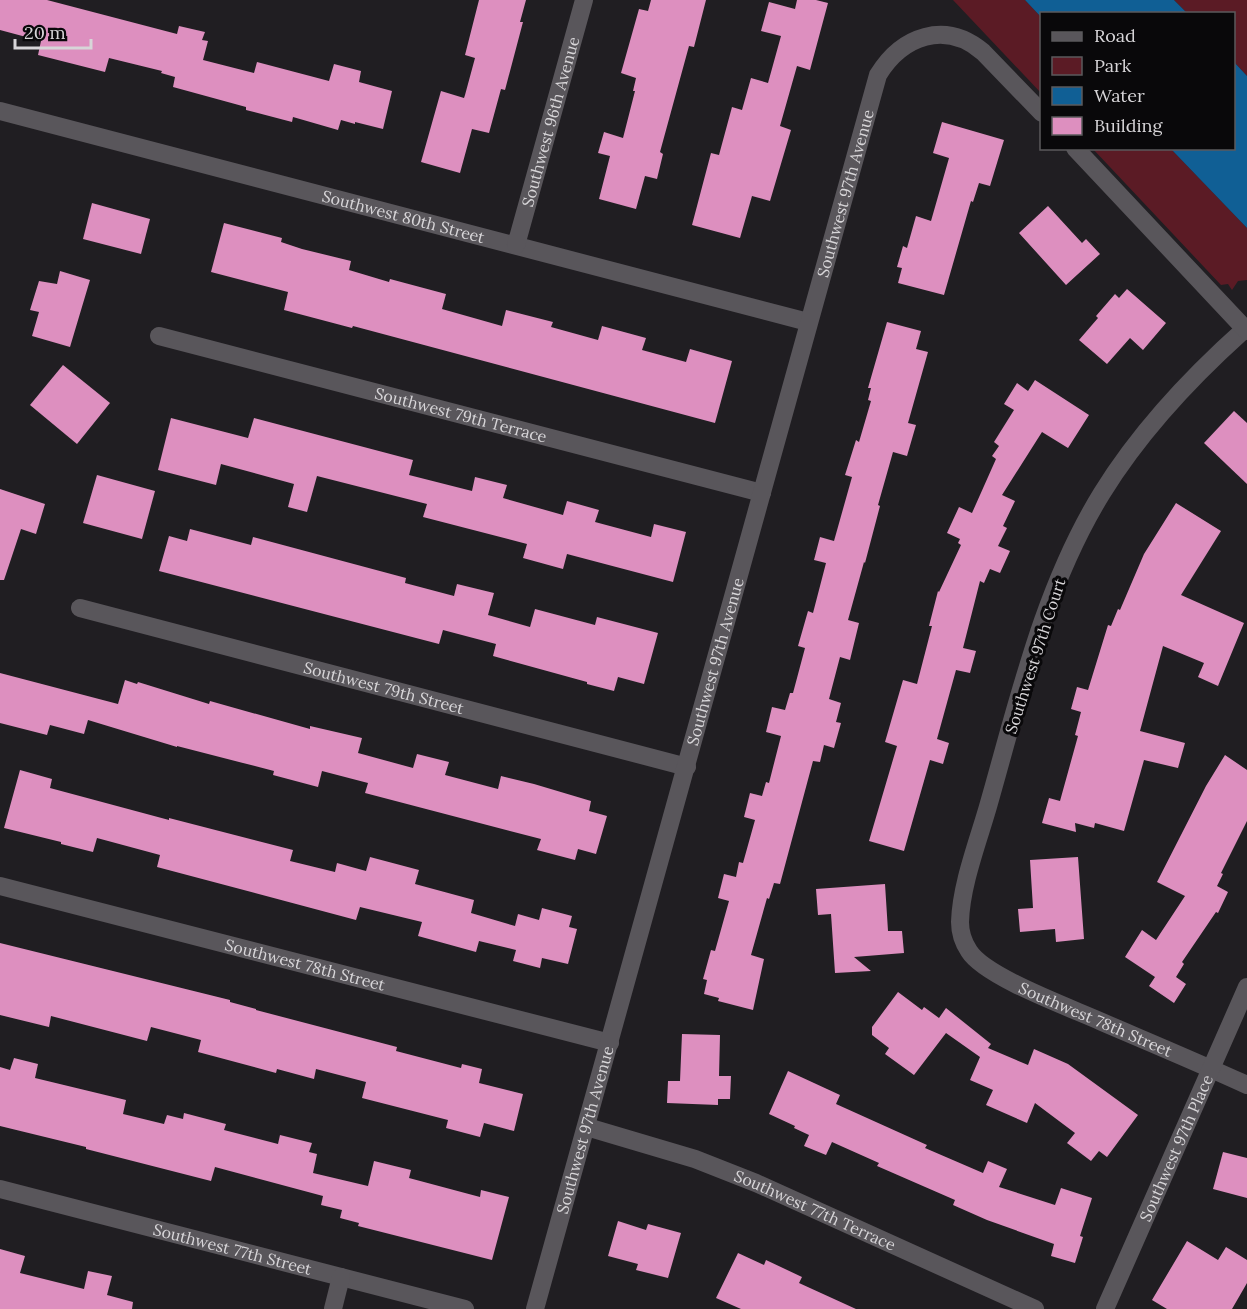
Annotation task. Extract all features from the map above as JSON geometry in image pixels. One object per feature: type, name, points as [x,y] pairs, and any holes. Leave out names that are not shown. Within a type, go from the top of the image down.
[{"type":"street","name":"Southwest 96th Avenue","points":[[516,245],[584,0]]},
{"type":"street","name":"Southwest 97th Avenue","points":[[535,1309],[878,75],[887,61],[902,48],[926,37],[950,35],[973,43],[1040,112]]},
{"type":"street","name":"Southwest 80th Street","points":[[0,111],[808,322]]},
{"type":"street","points":[[1077,150],[1246,330]]},
{"type":"street","name":"Southwest 97th Court","points":[[962,933],[960,923],[965,890],[1029,662],[1053,592],[1080,532],[1101,493],[1142,435],[1186,384],[1246,330]]},
{"type":"street","name":"Southwest 79th Terrace","points":[[159,336],[762,493]]},
{"type":"street","name":"Southwest 79th Street","points":[[80,608],[687,767]]},
{"type":"street","name":"Southwest 78th Street","points":[[0,886],[610,1043]]},
{"type":"street","name":"Southwest 78th Street","points":[[962,933],[969,951],[997,974],[1247,1085]]},
{"type":"street","name":"Southwest 97th Place","points":[[1105,1309],[1247,987]]},
{"type":"street","name":"Southwest 77th Terrace","points":[[587,1127],[695,1159],[756,1183],[1035,1309]]},
{"type":"street","name":"Southwest 77th Street","points":[[0,1189],[465,1309]]},
{"type":"street","points":[[333,1309],[341,1277]]},
{"type":"green space","points":[[953,0],[1025,0],[1040,16],[1040,92]]},
{"type":"green space","points":[[1174,0],[1247,0],[1247,76],[1235,63],[1235,12],[1186,12]]},
{"type":"green space","points":[[1094,150],[1172,150],[1247,228],[1247,280],[1238,281],[1232,290],[1228,284],[1221,285]]},
{"type":"water","points":[[1025,0],[1174,0],[1186,12],[1040,12],[1040,16]]},
{"type":"water","points":[[1235,63],[1247,76],[1247,228],[1172,150],[1235,150]]},
{"type":"building","points":[[0,0],[47,0],[177,34],[179,26],[205,32],[202,40],[208,41],[203,60],[254,73],[257,62],[329,81],[334,64],[361,71],[359,82],[392,91],[383,129],[341,120],[338,130],[293,117],[292,122],[173,87],[175,77],[161,73],[162,71],[109,58],[105,72],[38,55],[41,41],[0,30]]},
{"type":"building","points":[[479,0],[526,0],[520,22],[523,22],[505,90],[501,89],[489,133],[472,129],[460,173],[421,162],[441,91],[464,98],[475,58],[465,55]]},
{"type":"building","points":[[651,0],[706,0],[694,47],[689,46],[660,152],[663,154],[657,179],[645,176],[636,209],[599,199],[610,156],[598,153],[604,132],[623,138],[636,78],[621,73],[639,9],[648,11]]},
{"type":"building","points":[[797,0],[816,0],[828,3],[810,70],[797,66],[780,126],[791,130],[770,201],[752,196],[740,238],[692,225],[711,153],[719,155],[732,107],[742,110],[751,78],[768,83],[781,36],[761,31],[769,2],[795,9]]},
{"type":"building","points":[[942,122],[1004,140],[990,186],[979,183],[973,202],[971,201],[944,295],[898,283],[902,268],[897,267],[903,246],[907,248],[916,216],[931,221],[949,158],[933,153]]},
{"type":"building","points":[[92,203],[150,219],[141,254],[83,239]]},
{"type":"building","points":[[1048,206],[1082,243],[1086,239],[1100,254],[1066,285],[1019,233]]},
{"type":"building","points":[[224,223],[282,238],[281,242],[302,249],[351,261],[349,270],[389,282],[390,279],[446,294],[442,309],[502,326],[506,310],[553,322],[551,327],[598,340],[602,326],[646,338],[642,350],[686,362],[690,349],[732,361],[715,423],[353,326],[352,328],[284,310],[288,292],[211,272]]},
{"type":"building","points":[[60,271],[90,280],[70,347],[32,336],[39,312],[30,310],[39,281],[57,284]]},
{"type":"building","points":[[1127,289],[1166,323],[1143,350],[1130,338],[1107,364],[1079,340],[1115,294],[1119,298]]},
{"type":"building","points":[[887,322],[921,331],[916,349],[928,352],[908,423],[916,425],[907,456],[893,452],[848,620],[859,623],[850,660],[840,657],[829,699],[841,703],[836,722],[841,723],[834,748],[824,745],[820,762],[813,761],[780,884],[774,883],[769,899],[767,898],[751,955],[764,959],[753,1010],[718,1001],[719,998],[704,994],[707,980],[703,979],[711,950],[715,951],[729,901],[718,898],[724,874],[736,877],[739,862],[743,863],[755,820],[744,817],[750,793],[762,796],[766,782],[769,783],[781,736],[766,732],[772,707],[785,710],[790,693],[793,693],[805,648],[798,646],[808,611],[813,613],[826,563],[814,560],[820,537],[834,541],[852,477],[845,475],[856,440],[859,442],[871,401],[868,400],[871,388],[868,388]]},
{"type":"building","points":[[63,365],[110,403],[77,444],[30,405]]},
{"type":"building","points":[[1035,380],[1089,415],[1068,448],[1042,432],[1002,495],[1015,501],[1003,526],[1007,528],[998,546],[1010,551],[1000,573],[990,569],[984,583],[980,581],[963,648],[976,651],[970,673],[956,670],[937,739],[949,743],[943,764],[930,760],[904,851],[869,841],[897,746],[885,742],[903,680],[917,684],[932,626],[929,626],[938,591],[961,545],[958,543],[960,539],[947,533],[959,507],[972,513],[996,459],[992,456],[999,446],[994,442],[1014,410],[1004,404],[1017,383],[1028,391]]},
{"type":"building","points":[[1234,411],[1247,423],[1247,484],[1204,443]]},
{"type":"building","points":[[171,418],[248,438],[254,418],[413,460],[409,475],[472,491],[475,477],[507,485],[503,498],[563,515],[567,501],[599,510],[595,522],[651,537],[654,524],[686,532],[673,582],[567,554],[563,569],[523,558],[527,544],[423,517],[427,504],[317,476],[307,512],[288,507],[294,484],[221,464],[216,485],[158,470]]},
{"type":"building","points":[[97,475],[155,491],[142,539],[83,523]]},
{"type":"building","points":[[0,489],[45,504],[36,534],[21,529],[4,580],[0,580]]},
{"type":"building","points":[[1176,503],[1221,531],[1181,595],[1244,623],[1218,686],[1198,677],[1204,663],[1163,646],[1140,731],[1185,743],[1178,768],[1144,760],[1124,831],[1095,823],[1094,828],[1075,823],[1076,832],[1042,823],[1049,798],[1060,801],[1078,736],[1075,735],[1081,712],[1071,709],[1077,687],[1088,690],[1108,625],[1111,626],[1118,609],[1120,610],[1144,554]]},
{"type":"building","points":[[190,529],[251,545],[253,537],[406,578],[405,583],[454,596],[457,584],[494,593],[488,615],[530,627],[535,609],[595,625],[597,617],[658,633],[644,684],[618,677],[614,691],[493,656],[496,644],[443,630],[439,644],[159,571],[169,536],[187,541]]},
{"type":"building","points":[[0,673],[118,704],[125,680],[137,684],[138,682],[209,704],[210,701],[310,729],[310,726],[362,738],[358,753],[413,768],[417,754],[449,762],[445,775],[498,789],[501,776],[534,784],[591,801],[589,811],[607,816],[596,854],[578,849],[575,860],[537,850],[541,839],[365,793],[368,783],[322,771],[318,787],[273,775],[274,771],[177,747],[88,720],[84,734],[50,725],[47,735],[0,723]]},
{"type":"building","points":[[1225,755],[1247,770],[1247,821],[1221,873],[1223,874],[1217,886],[1228,892],[1218,913],[1216,912],[1182,962],[1184,964],[1176,977],[1186,984],[1174,1003],[1149,986],[1155,977],[1125,957],[1142,930],[1156,940],[1185,896],[1157,882],[1206,786]]},
{"type":"building","points":[[20,770],[52,779],[50,788],[293,850],[290,861],[335,872],[337,863],[366,871],[370,857],[419,870],[415,884],[474,900],[471,913],[515,926],[518,914],[539,920],[542,908],[572,916],[569,927],[577,929],[568,964],[542,958],[540,968],[513,961],[516,950],[479,941],[476,952],[418,936],[422,922],[360,907],[356,920],[157,867],[160,855],[97,838],[93,852],[4,828]]},
{"type":"building","points":[[1078,857],[1084,939],[1056,942],[1055,929],[1020,932],[1018,909],[1033,908],[1030,860]]},
{"type":"building","points":[[885,884],[888,931],[902,931],[904,953],[854,957],[871,971],[835,973],[831,914],[818,915],[816,889]]},
{"type":"building","points":[[0,943],[230,1000],[230,1002],[256,1010],[397,1047],[396,1051],[461,1068],[462,1064],[482,1069],[479,1083],[523,1094],[514,1131],[484,1123],[480,1137],[446,1128],[448,1120],[362,1098],[366,1082],[316,1069],[314,1079],[277,1069],[276,1073],[198,1052],[201,1040],[151,1027],[147,1041],[51,1016],[49,1027],[0,1015]]},
{"type":"building","points":[[898,992],[922,1010],[924,1007],[939,1018],[946,1008],[991,1044],[988,1048],[1028,1065],[1034,1049],[1068,1064],[1138,1115],[1107,1157],[1099,1151],[1091,1161],[1067,1143],[1075,1133],[1035,1103],[1027,1123],[986,1105],[993,1090],[970,1080],[980,1057],[946,1033],[914,1075],[885,1054],[889,1048],[872,1035],[872,1027]]},
{"type":"building","points":[[682,1034],[720,1035],[719,1076],[731,1076],[730,1099],[718,1099],[718,1105],[667,1103],[668,1081],[680,1081]]},
{"type":"building","points":[[14,1058],[38,1064],[35,1078],[126,1100],[123,1114],[164,1124],[167,1115],[183,1119],[184,1113],[226,1124],[224,1130],[278,1144],[280,1135],[312,1143],[309,1152],[317,1154],[313,1173],[368,1186],[374,1161],[411,1170],[409,1178],[480,1197],[481,1190],[509,1197],[492,1260],[358,1226],[359,1223],[340,1218],[342,1210],[321,1205],[323,1196],[215,1167],[211,1181],[0,1126],[0,1067],[10,1070]]},
{"type":"building","points":[[788,1071],[840,1095],[836,1104],[927,1145],[925,1148],[983,1173],[988,1161],[1007,1169],[999,1187],[1055,1205],[1061,1188],[1092,1198],[1080,1236],[1083,1237],[1075,1263],[1051,1256],[1054,1244],[953,1205],[955,1200],[877,1166],[879,1163],[832,1142],[826,1155],[804,1146],[809,1135],[769,1114]]},
{"type":"building","points":[[1223,1152],[1247,1158],[1247,1198],[1213,1189]]},
{"type":"building","points":[[618,1221],[646,1230],[648,1224],[681,1233],[668,1278],[636,1270],[638,1264],[608,1256]]},
{"type":"building","points":[[1187,1241],[1218,1260],[1226,1247],[1247,1260],[1247,1283],[1232,1309],[1167,1309],[1152,1300]]},
{"type":"building","points":[[0,1249],[25,1256],[20,1273],[84,1289],[88,1271],[112,1276],[107,1295],[133,1302],[132,1309],[0,1309]]},
{"type":"building","points":[[738,1253],[764,1265],[766,1260],[802,1277],[799,1283],[856,1309],[741,1309],[716,1298]]}]
